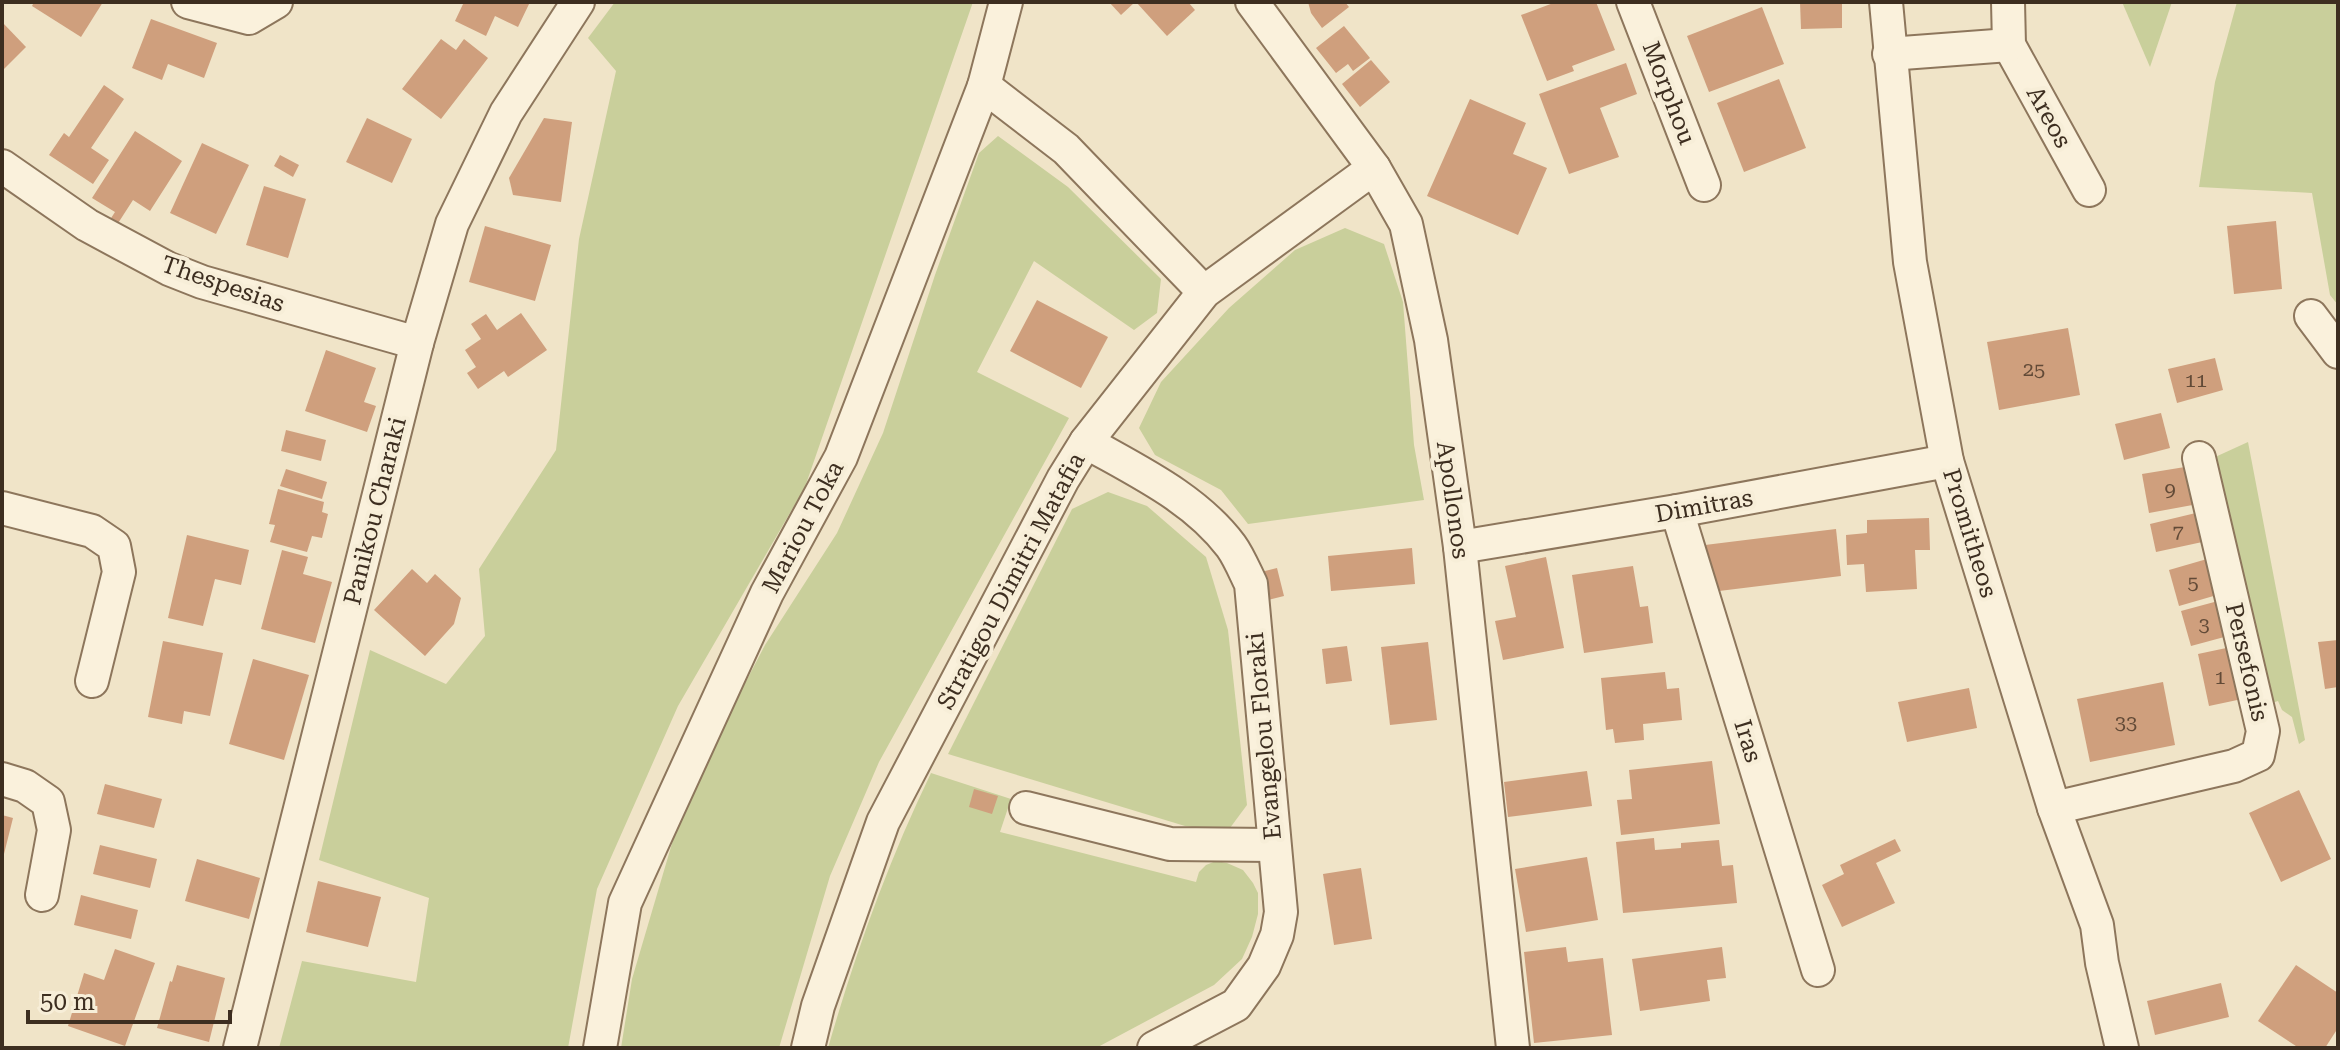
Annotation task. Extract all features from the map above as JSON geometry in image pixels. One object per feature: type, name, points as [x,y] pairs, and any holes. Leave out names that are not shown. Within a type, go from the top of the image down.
[{"type":"street","points":[[188,2],[249,18],[276,2]]},
{"type":"street","name":"Panikou Charaki","points":[[240,1048],[417,343],[452,224],[506,113],[578,2]]},
{"type":"street","name":"Mariou Toka","points":[[600,1048],[625,903],[767,593],[841,457],[984,86],[1006,2]]},
{"type":"street","name":"Morphou","points":[[1633,2],[1704,185]]},
{"type":"street","name":"Promitheos","points":[[1886,2],[1910,262],[1947,461],[2054,808],[2097,925],[2102,963],[2122,1048]]},
{"type":"street","name":"Areos","points":[[2008,2],[2009,45],[2089,190]]},
{"type":"street","name":"Apollonos","points":[[1256,3],[1374,168],[1406,224],[1431,340],[1460,547],[1513,1048]]},
{"type":"street","points":[[1889,54],[2009,45]]},
{"type":"street","points":[[984,86],[1066,149],[1204,292]]},
{"type":"street","name":"Thespesias","points":[[2,166],[87,225],[169,269],[202,282],[417,343]]},
{"type":"street","name":"Stratigou Dimitri Matafia","points":[[808,1048],[818,1006],[883,822],[1063,479],[1086,442],[1204,292],[1374,168]]},
{"type":"street","points":[[2311,316],[2338,352]]},
{"type":"street","name":"Evangelou Floraki","points":[[1086,442],[1193,507],[1231,547],[1251,584],[1281,912],[1277,935],[1264,966],[1236,1005],[1154,1048]]},
{"type":"street","name":"Persefonis","points":[[2054,808],[2234,766],[2258,755],[2263,731],[2199,458]]},
{"type":"street","name":"Dimitras","points":[[1460,547],[1947,461]]},
{"type":"street","points":[[2,508],[92,531],[114,546],[119,572],[92,681]]},
{"type":"street","name":"Iras","points":[[1677,511],[1818,970]]},
{"type":"street","points":[[2,779],[25,786],[48,802],[54,830],[42,895]]},
{"type":"street","points":[[1026,808],[1170,844],[1273,845]]},
{"type":"green space","points":[[615,2],[973,2],[805,487],[678,706],[597,889],[568,1048],[279,1048],[302,961],[416,982],[429,898],[319,860],[370,650],[446,684],[485,636],[479,569],[556,450],[579,239],[616,71],[588,38]]},
{"type":"green space","points":[[2122,2],[2172,2],[2150,67]]},
{"type":"green space","points":[[2237,2],[2338,2],[2338,305],[2330,295],[2312,193],[2199,187],[2215,82]]},
{"type":"green space","points":[[998,136],[1068,187],[1161,279],[1157,313],[1134,330],[1034,261],[977,372],[1069,418],[879,762],[830,876],[779,1048],[621,1048],[632,979],[686,796],[765,645],[837,533],[883,433],[979,153]]},
{"type":"green space","points":[[1345,228],[1384,244],[1403,302],[1414,445],[1424,500],[1248,524],[1221,490],[1155,455],[1139,428],[1161,382],[1229,308],[1295,250]]},
{"type":"green space","points":[[2248,442],[2305,740],[2299,744],[2292,717],[2282,710],[2278,701],[2269,704],[2213,458]]},
{"type":"green space","points":[[1108,492],[1147,506],[1206,557],[1228,630],[1247,805],[1227,832],[1185,826],[948,754],[1072,509]]},
{"type":"green space","points":[[931,773],[1011,799],[1000,832],[1196,882],[1199,872],[1216,861],[1243,870],[1258,893],[1258,914],[1242,959],[1214,985],[1096,1048],[828,1048],[874,909]]},
{"type":"building","points":[[34,2],[103,2],[81,37],[32,6]]},
{"type":"building","points":[[464,2],[530,2],[518,27],[495,16],[486,36],[455,21]]},
{"type":"building","points":[[1109,2],[1135,2],[1121,15]]},
{"type":"building","points":[[1136,2],[1188,2],[1195,10],[1167,36]]},
{"type":"building","points":[[1308,2],[1345,2],[1349,7],[1322,28],[1311,13]]},
{"type":"building","points":[[1556,2],[1596,2],[1615,50],[1572,66],[1574,71],[1547,81],[1521,15]]},
{"type":"building","points":[[1800,2],[1842,2],[1842,28],[1801,29]]},
{"type":"building","points":[[1762,7],[1784,64],[1709,92],[1687,36]]},
{"type":"building","points":[[151,19],[217,43],[204,78],[168,64],[162,80],[132,68]]},
{"type":"building","points":[[2,22],[26,47],[2,71]]},
{"type":"building","points":[[1344,26],[1370,58],[1353,71],[1348,64],[1336,73],[1316,48]]},
{"type":"building","points":[[441,39],[456,50],[464,39],[488,58],[441,119],[402,89]]},
{"type":"building","points":[[1371,60],[1390,82],[1360,107],[1342,84]]},
{"type":"building","points":[[1626,63],[1637,94],[1600,108],[1619,157],[1569,174],[1539,94]]},
{"type":"building","points":[[1779,79],[1806,148],[1744,172],[1717,103]]},
{"type":"building","points":[[104,85],[124,99],[91,148],[109,160],[93,184],[49,155],[64,133],[69,137]]},
{"type":"building","points":[[1470,99],[1526,123],[1513,154],[1547,168],[1518,235],[1427,196]]},
{"type":"building","points":[[367,118],[412,139],[392,183],[346,162]]},
{"type":"building","points":[[544,118],[572,122],[561,202],[513,195],[509,178]]},
{"type":"building","points":[[135,131],[182,161],[150,211],[133,200],[113,231],[106,226],[115,212],[92,198]]},
{"type":"building","points":[[202,143],[249,165],[216,234],[170,213]]},
{"type":"building","points":[[280,155],[299,165],[293,177],[274,166]]},
{"type":"building","points":[[264,186],[306,199],[288,258],[246,245]]},
{"type":"building","points":[[2276,221],[2282,289],[2234,294],[2227,226]]},
{"type":"building","points":[[485,226],[551,245],[535,301],[469,282]]},
{"type":"building","points":[[1037,300],[1108,337],[1081,388],[1010,351]]},
{"type":"building","points":[[521,313],[547,350],[508,377],[504,371],[478,389],[467,373],[476,367],[465,350],[481,339],[471,324],[486,314],[497,330]]},
{"type":"building","points":[[2068,328],[2080,395],[1999,410],[1987,342]]},
{"type":"building","points":[[326,350],[376,368],[364,402],[376,406],[367,432],[305,411]]},
{"type":"building","points":[[2215,358],[2223,390],[2177,403],[2168,369]]},
{"type":"building","points":[[2161,413],[2170,448],[2124,460],[2115,424]]},
{"type":"building","points":[[286,430],[326,440],[321,461],[281,451]]},
{"type":"building","points":[[2191,466],[2198,504],[2149,513],[2142,474]]},
{"type":"building","points":[[286,469],[327,482],[322,499],[280,486]]},
{"type":"building","points":[[278,489],[324,502],[322,512],[328,514],[322,538],[312,536],[307,552],[270,542],[275,525],[269,524]]},
{"type":"building","points":[[2200,512],[2207,541],[2156,552],[2150,524]]},
{"type":"building","points":[[1929,518],[1930,550],[1915,550],[1917,589],[1866,592],[1864,564],[1847,565],[1846,535],[1867,533],[1867,520]]},
{"type":"building","points":[[1836,529],[1841,576],[1711,592],[1705,545]]},
{"type":"building","points":[[187,535],[249,550],[241,585],[215,579],[203,626],[168,618]]},
{"type":"building","points":[[1412,548],[1415,584],[1331,591],[1328,556]]},
{"type":"building","points":[[282,550],[308,557],[303,574],[332,582],[315,643],[261,629]]},
{"type":"building","points":[[1546,557],[1564,648],[1503,660],[1495,621],[1516,617],[1505,566]]},
{"type":"building","points":[[2207,559],[2217,595],[2179,606],[2169,570]]},
{"type":"building","points":[[1633,566],[1640,607],[1648,606],[1653,643],[1584,653],[1572,575]]},
{"type":"building","points":[[1277,568],[1284,596],[1268,600],[1261,572]]},
{"type":"building","points":[[412,569],[427,583],[435,574],[461,598],[454,624],[425,656],[374,610]]},
{"type":"building","points":[[2218,601],[2228,636],[2191,646],[2181,611]]},
{"type":"building","points":[[2338,640],[2338,687],[2325,689],[2318,642]]},
{"type":"building","points":[[163,641],[223,653],[210,716],[184,711],[182,724],[148,717]]},
{"type":"building","points":[[1428,642],[1437,720],[1390,725],[1381,647]]},
{"type":"building","points":[[1347,646],[1352,681],[1326,684],[1322,649]]},
{"type":"building","points":[[2231,647],[2242,699],[2209,706],[2198,654]]},
{"type":"building","points":[[253,659],[309,675],[284,760],[229,744]]},
{"type":"building","points":[[1665,672],[1667,689],[1679,688],[1682,720],[1643,724],[1644,740],[1615,743],[1613,729],[1606,730],[1601,678]]},
{"type":"building","points":[[2163,682],[2175,745],[2090,762],[2077,699]]},
{"type":"building","points":[[1969,688],[1977,728],[1907,742],[1898,702]]},
{"type":"building","points":[[1712,761],[1720,824],[1621,835],[1617,800],[1632,799],[1629,770]]},
{"type":"building","points":[[1587,771],[1592,806],[1508,817],[1504,782]]},
{"type":"building","points":[[105,784],[162,799],[154,828],[97,814]]},
{"type":"building","points":[[974,789],[998,796],[992,814],[969,807]]},
{"type":"building","points":[[2299,790],[2331,859],[2281,882],[2249,813]]},
{"type":"building","points":[[2,815],[13,818],[3,858],[2,858]]},
{"type":"building","points":[[1654,838],[1655,850],[1681,848],[1681,843],[1719,840],[1722,866],[1733,865],[1737,903],[1623,913],[1616,842]]},
{"type":"building","points":[[1895,839],[1901,851],[1876,863],[1895,903],[1842,927],[1822,885],[1844,874],[1840,865]]},
{"type":"building","points":[[100,845],[157,859],[150,888],[93,874]]},
{"type":"building","points":[[1587,857],[1598,920],[1526,932],[1515,869]]},
{"type":"building","points":[[197,859],[260,878],[249,919],[185,901]]},
{"type":"building","points":[[1361,868],[1372,939],[1334,945],[1323,874]]},
{"type":"building","points":[[318,881],[381,897],[368,947],[306,932]]},
{"type":"building","points":[[81,895],[138,910],[131,939],[74,925]]},
{"type":"building","points":[[1566,947],[1568,962],[1603,958],[1612,1035],[1534,1043],[1524,952]]},
{"type":"building","points":[[1722,947],[1726,978],[1707,980],[1710,1001],[1640,1011],[1632,959]]},
{"type":"building","points":[[115,949],[155,963],[125,1046],[68,1026],[84,973],[104,980]]},
{"type":"building","points":[[177,965],[225,978],[209,1042],[157,1028]]},
{"type":"building","points":[[2296,965],[2338,993],[2338,1028],[2325,1048],[2299,1048],[2258,1021]]},
{"type":"building","points":[[2221,983],[2229,1017],[2155,1035],[2147,1001]]}]
